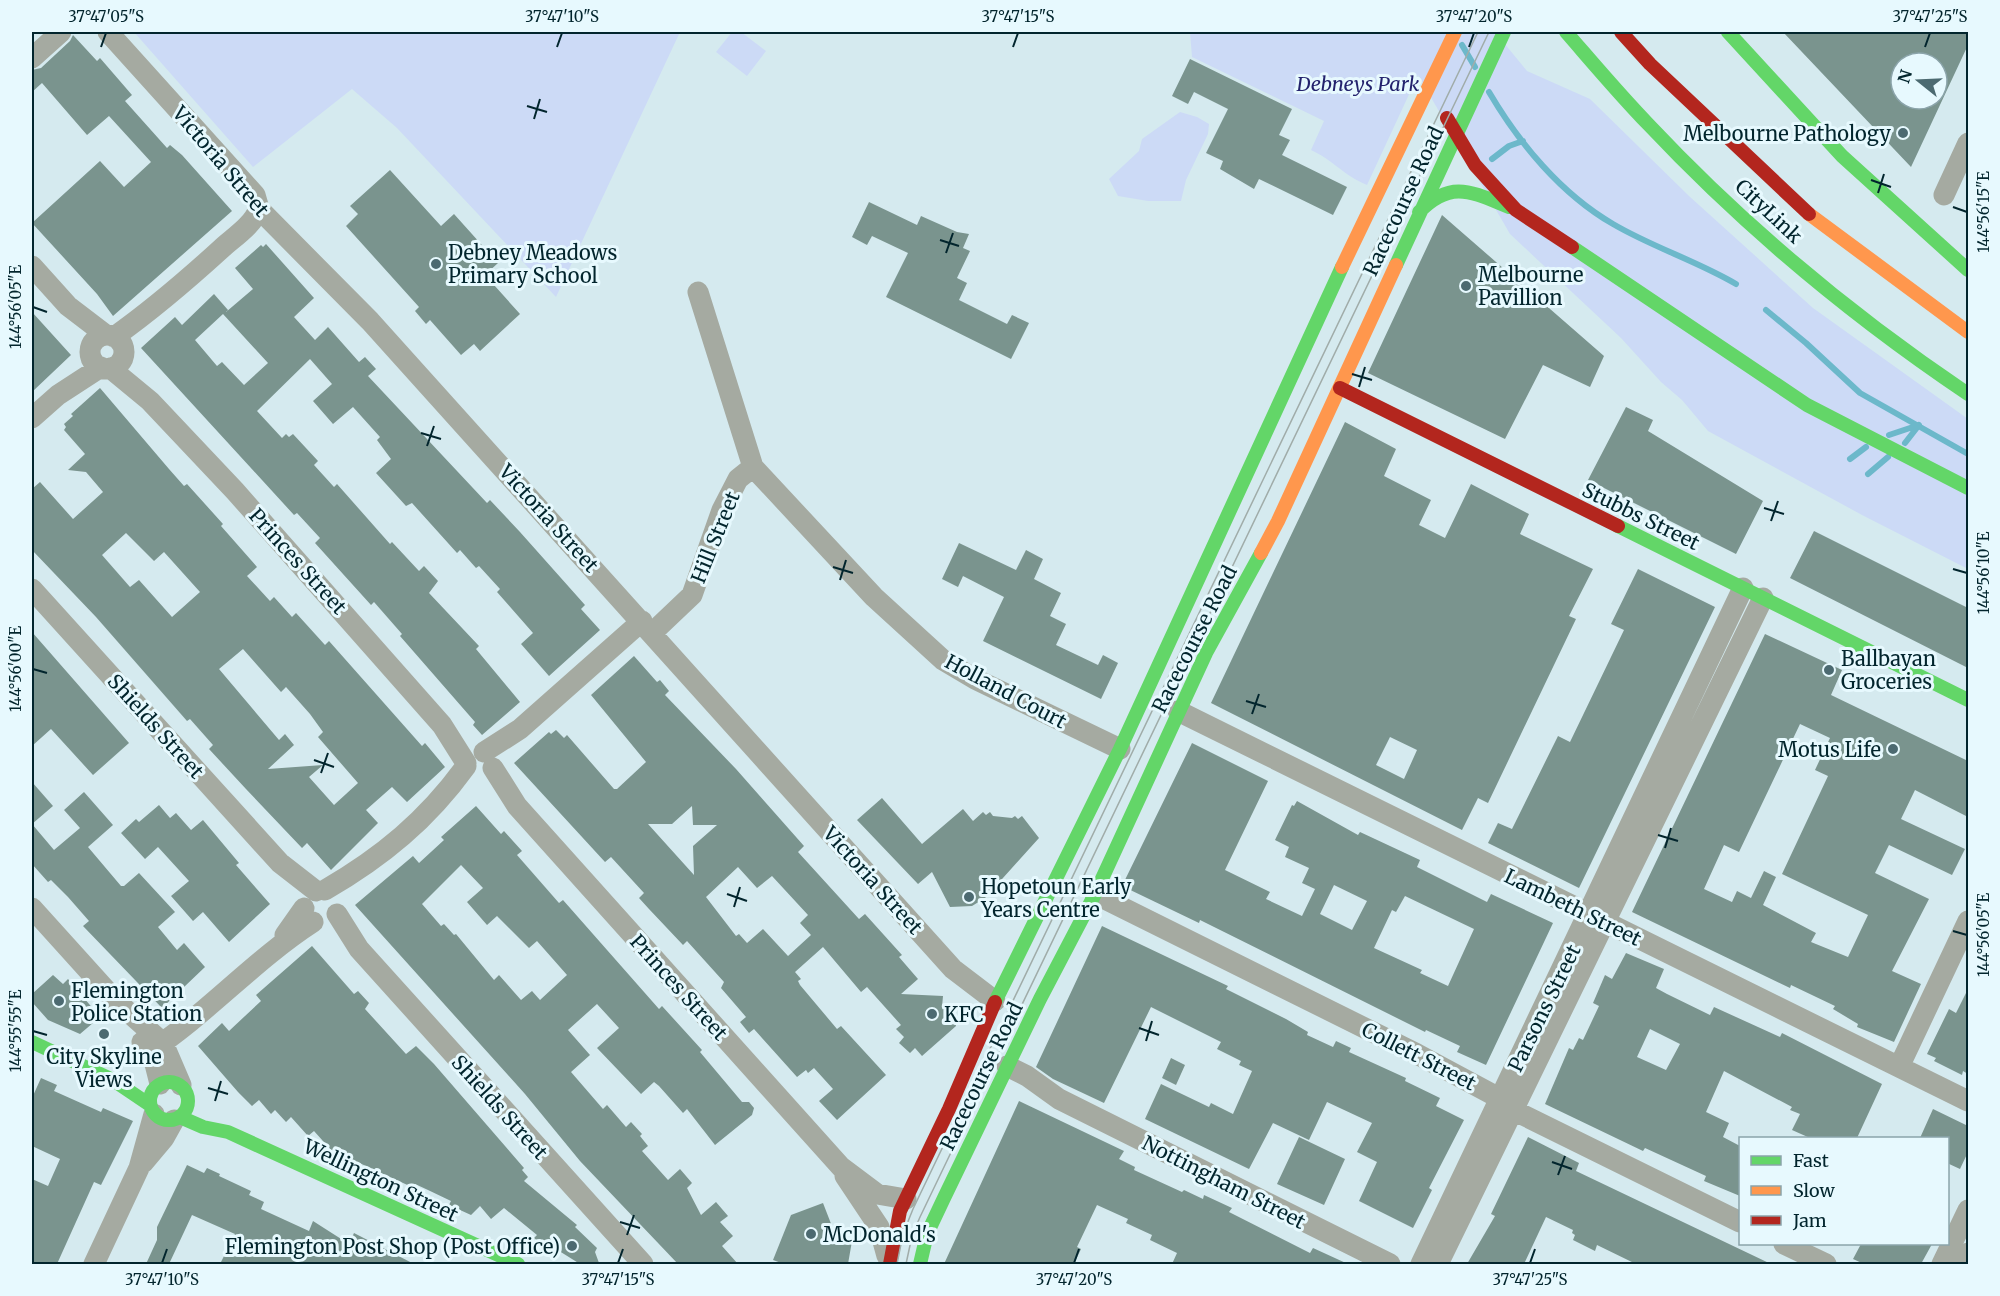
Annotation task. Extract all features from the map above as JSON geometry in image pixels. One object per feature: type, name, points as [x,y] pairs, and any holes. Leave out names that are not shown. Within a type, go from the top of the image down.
[{"type":"main road","name":"Racecourse Road","points":[[923,1259],[940,1205],[1095,894],[1161,703],[1304,363],[1455,32]]},
{"type":"main road","name":"Racecourse Road","points":[[889,1264],[897,1223],[906,1199],[949,1108],[995,1001],[1120,749],[1206,653],[1278,521],[1504,32]]},
{"type":"main road","name":"CityLink","points":[[1566,32],[1659,136],[1773,243],[1812,278],[1892,340],[1968,394]]},
{"type":"main road","name":"CityLink","points":[[1621,32],[1650,64],[1812,217],[1968,332]]},
{"type":"main road","points":[[1728,32],[1842,156],[1892,204],[1968,270]]},
{"type":"main road","points":[[1436,70],[1440,99],[1488,181],[1516,210],[1807,405],[1968,488]]},
{"type":"main road","points":[[1419,212],[1430,199],[1444,191],[1461,190],[1516,210]]},
{"type":"main road","name":"Stubbs Street","points":[[1324,377],[1340,388],[1968,700]]},
{"type":"main road","name":"Wellington Street","points":[[32,1042],[113,1080],[163,1120],[177,1119],[228,1132],[511,1263]]},
{"type":"main road","name":"Wellington Street","points":[[113,1080],[171,1090],[207,1112],[228,1132]]},
{"type":"main road","points":[[152,1109],[171,1090]]},
{"type":"main road","points":[[171,1090],[177,1119]]},
{"type":"street","points":[[32,58],[61,32]]},
{"type":"street","name":"Victoria Street","points":[[108,32],[255,195],[267,216],[370,321],[647,627],[881,891],[969,983],[995,1001]]},
{"type":"street","points":[[1944,195],[1968,143]]},
{"type":"street","points":[[32,418],[250,223],[267,216]]},
{"type":"street","name":"Princes Street","points":[[32,266],[150,401],[340,608],[442,725],[841,1167],[881,1232],[889,1264]]},
{"type":"street","name":"Holland Court","points":[[698,292],[753,467],[874,597],[943,660],[975,680],[1120,749]]},
{"type":"street","name":"Hill Street","points":[[156,1048],[277,945],[520,729],[647,627],[692,595],[722,510],[738,480],[753,467]]},
{"type":"street","name":"Parsons Street","points":[[1597,918],[1743,588]]},
{"type":"street","name":"Shields Street","points":[[32,589],[643,1264]]},
{"type":"street","name":"Parsons Street","points":[[1421,1264],[1507,1104],[1597,918],[1763,598]]},
{"type":"street","name":"Lambeth Street","points":[[1161,703],[1968,1101]]},
{"type":"street","name":"Collett Street","points":[[1095,894],[1739,1221]]},
{"type":"street","points":[[32,908],[156,1048],[171,1090]]},
{"type":"street","points":[[1899,1067],[1968,921]]},
{"type":"street","name":"Nottingham Street","points":[[1004,1073],[1027,1076],[1059,1099],[1390,1264]]},
{"type":"street","name":"Parsons Street","points":[[1438,1264],[1507,1104]]},
{"type":"street","points":[[94,1264],[139,1168],[152,1109]]},
{"type":"street","points":[[139,1168],[177,1119]]},
{"type":"street","name":"Princes Street","points":[[841,1167],[877,1194],[906,1199]]},
{"type":"street","points":[[1942,1264],[1968,1210]]},
{"type":"street","points":[[1786,1245],[1826,1264]]},
{"type":"street","points":[[1963,1264],[1968,1253]]},
{"type":"green space","points":[[134,32],[680,32],[556,297],[397,128],[352,89],[253,167]]},
{"type":"green space","points":[[732,32],[741,32],[766,51],[747,76],[716,52]]},
{"type":"green space","name":"Debneys Park","points":[[1190,32],[1495,32],[1527,71],[1590,99],[1689,196],[1813,308],[1968,419],[1968,569],[1862,515],[1708,431],[1682,400],[1661,382],[1621,338],[1510,234],[1418,75],[1367,185],[1311,150],[1324,121],[1192,57]]},
{"type":"green space","points":[[1180,112],[1197,117],[1209,124],[1208,134],[1186,180],[1181,201],[1148,201],[1118,196],[1109,179],[1139,151],[1142,139]]},
{"type":"building","name":"Melbourne Pathology","points":[[1783,32],[1968,32],[1968,45],[1949,86],[1949,51],[1889,51],[1889,111],[1937,111],[1911,167]]},
{"type":"building","points":[[73,35],[97,61],[100,58],[132,95],[125,101],[167,148],[170,145],[182,155],[232,211],[113,316],[97,294],[32,223],[100,161],[124,187],[151,162],[109,116],[87,135],[42,83],[32,92],[32,70],[41,68],[70,41]]},
{"type":"building","points":[[1190,59],[1292,109],[1279,135],[1290,140],[1282,155],[1347,187],[1333,215],[1259,179],[1254,189],[1220,169],[1223,161],[1206,153],[1228,109],[1194,92],[1188,104],[1172,96]]},
{"type":"building","points":[[390,170],[441,226],[454,214],[498,263],[485,275],[520,314],[480,351],[474,344],[461,355],[430,320],[426,324],[415,311],[419,307],[346,226],[358,214],[350,206]]},
{"type":"building","points":[[869,202],[917,225],[921,216],[957,232],[969,234],[963,248],[970,251],[957,278],[967,283],[959,300],[1007,324],[1012,315],[1029,323],[1011,359],[886,297],[908,253],[872,236],[867,245],[852,237]]},
{"type":"building","name":"Melbourne Pavillion","points":[[1442,215],[1604,356],[1590,387],[1543,365],[1505,439],[1368,373]]},
{"type":"building","points":[[266,244],[314,298],[294,317],[315,340],[328,327],[359,362],[365,357],[376,369],[368,376],[487,503],[490,500],[520,532],[585,605],[581,609],[600,630],[549,676],[521,644],[533,633],[497,592],[500,589],[479,566],[476,568],[460,550],[457,553],[412,503],[406,506],[376,473],[391,459],[377,440],[380,437],[353,407],[333,424],[313,401],[332,384],[310,359],[257,411],[282,438],[286,434],[289,437],[293,434],[318,461],[314,465],[334,487],[337,484],[390,544],[392,542],[419,571],[424,566],[438,581],[429,593],[479,646],[476,649],[520,702],[482,735],[473,725],[475,722],[400,636],[402,634],[374,602],[371,605],[315,543],[320,538],[297,513],[294,515],[141,348],[175,317],[182,325],[214,294],[228,310],[226,312],[253,289],[235,268],[261,245],[263,247]],"holes":[[[223,314],[268,363],[244,385],[222,362],[217,366],[195,340]]]},
{"type":"building","points":[[32,312],[71,355],[32,392]]},
{"type":"building","points":[[100,388],[184,486],[187,484],[223,524],[221,526],[257,567],[247,576],[270,601],[274,597],[292,617],[296,613],[325,645],[329,641],[422,746],[425,743],[445,767],[407,802],[392,787],[366,810],[378,823],[331,870],[307,843],[302,848],[246,789],[209,749],[213,745],[190,719],[187,721],[96,617],[32,550],[32,489],[40,482],[73,519],[103,492],[86,472],[68,470],[85,454],[64,430],[66,427],[64,424],[73,416],[71,414]],"holes":[[[126,533],[154,561],[164,552],[200,592],[172,617],[139,580],[130,587],[102,555]],[[243,649],[281,692],[286,687],[310,714],[323,732],[318,737],[358,783],[334,805],[309,777],[323,765],[268,769],[294,745],[285,734],[279,740],[219,669]]]},
{"type":"building","points":[[1626,407],[1653,420],[1648,431],[1763,501],[1736,554],[1588,480]]},
{"type":"building","points":[[1345,422],[1396,449],[1384,476],[1431,500],[1419,525],[1445,538],[1471,484],[1529,514],[1520,534],[1593,569],[1569,616],[1576,619],[1488,803],[1478,798],[1462,830],[1211,703]],"holes":[[[1390,737],[1417,750],[1404,779],[1376,765]]]},
{"type":"building","points":[[1814,531],[1968,608],[1968,668],[1790,578]]},
{"type":"building","points":[[959,543],[1016,570],[1026,550],[1043,559],[1034,579],[1061,593],[1050,616],[1066,624],[1056,645],[1098,665],[1103,655],[1118,663],[1101,699],[983,641],[1004,597],[963,576],[958,587],[942,579]]},
{"type":"building","points":[[1638,569],[1715,607],[1579,888],[1488,843],[1498,823],[1512,829],[1558,736],[1570,742],[1624,630],[1611,624]]},
{"type":"building","points":[[32,632],[129,743],[93,775],[51,729],[32,746]]},
{"type":"building","points":[[1765,634],[1842,670],[1831,695],[1968,761],[1968,817],[1915,790],[1901,819],[1965,849],[1952,875],[1889,845],[1875,873],[1929,899],[1892,971],[1921,984],[1894,1042],[1857,1027],[1858,1024],[1833,1009],[1835,1006],[1791,985],[1790,988],[1632,912]],"holes":[[[1800,724],[1830,738],[1815,770],[1828,776],[1782,874],[1868,915],[1848,957],[1811,942],[1816,933],[1763,905],[1776,877],[1764,871],[1751,898],[1737,891],[1732,902],[1704,889],[1724,845],[1739,852]]]},
{"type":"building","points":[[634,656],[657,682],[660,680],[669,691],[665,695],[736,769],[804,846],[798,852],[859,919],[865,914],[902,955],[899,957],[918,979],[901,994],[943,996],[942,1007],[953,1008],[956,1026],[922,1056],[915,1048],[910,1053],[899,1043],[904,1037],[896,1029],[901,1025],[867,987],[861,992],[823,947],[795,972],[801,979],[798,981],[837,1029],[841,1026],[886,1075],[837,1120],[819,1101],[833,1089],[814,1068],[808,1073],[806,1070],[797,1077],[754,1029],[749,1033],[740,1022],[746,1017],[721,988],[724,982],[687,941],[683,945],[639,898],[644,893],[611,857],[605,862],[514,763],[549,732],[551,734],[556,730],[564,738],[567,735],[614,789],[617,789],[646,762],[591,695]],"holes":[[[692,806],[693,825],[717,825],[693,846],[694,875],[648,824],[672,824]],[[738,867],[757,888],[772,876],[808,915],[800,923],[811,935],[788,956],[763,929],[747,943],[739,934],[736,936],[706,897]]]},
{"type":"building","points":[[1192,743],[1268,781],[1225,870],[1270,892],[1266,899],[1302,916],[1315,889],[1302,883],[1309,868],[1285,857],[1289,847],[1275,840],[1292,805],[1294,806],[1297,801],[1358,835],[1360,832],[1420,860],[1417,867],[1487,902],[1491,894],[1553,923],[1486,1065],[1457,1052],[1460,1046],[1426,1030],[1425,1032],[1200,920],[1199,923],[1122,886]],"holes":[[[1334,885],[1367,901],[1352,930],[1320,914]],[[1405,896],[1474,929],[1448,986],[1420,973],[1422,970],[1374,948],[1392,910],[1396,912]]]},
{"type":"building","points":[[32,782],[53,806],[32,824]]},
{"type":"building","points":[[84,792],[113,825],[88,847],[121,886],[139,873],[175,912],[158,927],[177,950],[184,943],[205,967],[162,1008],[83,926],[89,921],[68,897],[51,880],[48,882],[32,864],[32,824],[54,850],[80,828],[64,810]]},
{"type":"building","points":[[882,798],[922,844],[963,809],[973,821],[983,812],[986,815],[990,812],[993,816],[1012,818],[1015,816],[1018,819],[1022,816],[1039,838],[985,898],[972,906],[950,907],[932,872],[918,884],[857,820]]},
{"type":"building","points":[[159,805],[170,818],[176,813],[191,830],[203,820],[239,863],[236,865],[270,904],[229,942],[203,912],[193,921],[171,896],[189,881],[158,847],[145,859],[121,833],[136,819],[139,822]]},
{"type":"building","points":[[476,806],[501,834],[504,831],[522,851],[517,855],[559,903],[563,900],[659,1009],[662,1006],[702,1050],[700,1052],[742,1102],[749,1102],[754,1108],[752,1115],[715,1145],[687,1109],[683,1113],[654,1082],[641,1094],[597,1048],[619,1028],[597,1004],[568,1030],[590,1055],[571,1072],[603,1109],[607,1105],[626,1127],[631,1122],[642,1134],[640,1136],[648,1146],[642,1151],[668,1180],[680,1169],[692,1183],[687,1188],[701,1215],[716,1202],[728,1216],[720,1222],[733,1236],[722,1246],[738,1264],[678,1264],[580,1161],[525,1094],[355,905],[413,856],[419,863],[444,840],[441,837]],"holes":[[[461,865],[483,888],[467,902],[487,925],[497,916],[529,948],[537,941],[567,975],[540,1000],[532,991],[521,1000],[499,975],[494,980],[456,934],[454,935],[444,924],[441,926],[422,904]]]},
{"type":"building","points":[[1102,926],[1228,986],[1226,989],[1286,1019],[1308,1032],[1307,1035],[1333,1047],[1336,1041],[1351,1048],[1349,1052],[1406,1078],[1405,1081],[1440,1098],[1436,1106],[1464,1120],[1429,1188],[1432,1190],[1413,1228],[1359,1201],[1377,1162],[1357,1152],[1372,1123],[1327,1102],[1309,1140],[1273,1123],[1249,1169],[1145,1119],[1161,1084],[1209,1107],[1211,1103],[1233,1114],[1252,1071],[1239,1065],[1241,1061],[1217,1049],[1221,1042],[1151,1007],[1104,1103],[1053,1079],[1036,1067]]},
{"type":"building","points":[[312,946],[354,994],[358,991],[369,1003],[365,1009],[406,1054],[416,1046],[434,1064],[524,1168],[522,1170],[528,1177],[524,1181],[577,1225],[575,1227],[597,1248],[595,1252],[599,1263],[580,1264],[556,1249],[554,1252],[548,1249],[534,1238],[537,1235],[504,1208],[491,1219],[480,1206],[471,1215],[449,1205],[451,1201],[428,1190],[415,1184],[414,1188],[331,1150],[314,1131],[308,1136],[291,1117],[286,1122],[275,1110],[271,1114],[259,1100],[252,1106],[238,1092],[198,1046],[222,1023],[229,1031],[261,1001],[256,995]]},
{"type":"building","points":[[1626,953],[1664,969],[1656,988],[1667,994],[1710,1015],[1714,1007],[1780,1037],[1782,1033],[1882,1084],[1857,1137],[1808,1137],[1792,1130],[1800,1114],[1790,1110],[1792,1107],[1724,1071],[1706,1112],[1729,1123],[1723,1137],[1739,1145],[1739,1196],[1704,1181],[1706,1176],[1645,1148],[1643,1151],[1545,1104],[1569,1048],[1573,1050],[1579,1038],[1583,1040],[1599,1006],[1593,1003],[1605,975],[1612,979]],"holes":[[[1650,1029],[1680,1044],[1666,1070],[1637,1057]]]},
{"type":"building","name":"Flemington Police Station","points":[[53,975],[63,984],[68,979],[100,1017],[80,1034],[48,1020],[32,1002],[32,994]]},
{"type":"building","points":[[1968,989],[1968,1074],[1963,1071],[1962,1075],[1934,1061],[1936,1058],[1927,1054],[1949,1009],[1956,1013]]},
{"type":"building","points":[[1171,1058],[1185,1065],[1176,1085],[1162,1078]]},
{"type":"building","points":[[41,1078],[57,1085],[54,1091],[101,1112],[103,1108],[133,1121],[101,1185],[94,1182],[57,1264],[32,1264],[32,1179],[48,1186],[60,1159],[32,1146],[32,1098]]},
{"type":"building","points":[[1019,1101],[1124,1151],[1119,1159],[1135,1167],[1134,1170],[1182,1192],[1184,1190],[1203,1199],[1204,1195],[1232,1208],[1229,1212],[1310,1253],[1313,1248],[1348,1264],[1172,1264],[1177,1253],[1150,1240],[1152,1235],[1126,1223],[1128,1219],[1097,1205],[1077,1247],[1081,1249],[1074,1264],[944,1264]]},
{"type":"building","points":[[1933,1109],[1968,1126],[1968,1152],[1960,1169],[1949,1164],[1949,1137],[1920,1137]]},
{"type":"building","points":[[1299,1137],[1345,1159],[1324,1205],[1277,1184]]},
{"type":"building","points":[[1528,1137],[1579,1163],[1576,1171],[1771,1264],[1636,1264],[1597,1245],[1595,1251],[1573,1240],[1575,1235],[1572,1233],[1573,1230],[1546,1217],[1524,1264],[1467,1264],[1495,1216],[1491,1214]]},
{"type":"building","points":[[187,1165],[204,1173],[207,1168],[220,1174],[219,1176],[251,1191],[249,1195],[264,1202],[261,1209],[309,1231],[313,1221],[349,1244],[354,1233],[414,1264],[220,1264],[235,1234],[192,1215],[169,1264],[146,1264],[157,1240],[157,1227]]},
{"type":"building","name":"McDonald's","points":[[823,1203],[835,1234],[852,1241],[848,1264],[784,1264],[773,1260],[791,1215]]},
{"type":"building","points":[[1860,1245],[1931,1245],[1921,1264],[1864,1264],[1853,1259]]},
{"type":"waterway","points":[[1462,45],[1475,67]]},
{"type":"waterway","points":[[1489,92],[1514,130],[1543,166],[1594,212],[1628,232],[1736,284]]},
{"type":"waterway","points":[[1492,159],[1509,146],[1523,141]]},
{"type":"waterway","points":[[1766,310],[1860,393],[1968,454]]},
{"type":"waterway","points":[[1889,435],[1919,425]]},
{"type":"waterway","points":[[1905,443],[1919,425]]},
{"type":"waterway","points":[[1850,459],[1866,447]]},
{"type":"waterway","points":[[1868,474],[1888,457]]},
{"type":"tram line","points":[[897,1264],[903,1234],[913,1209],[1478,32]]},
{"type":"tram line","points":[[906,1264],[912,1236],[920,1217],[1489,32]]},
{"type":"traffic: fast","points":[[1396,265],[1504,32]]},
{"type":"traffic: fast","points":[[1566,32],[1648,124],[1761,234],[1841,301],[1968,394]]},
{"type":"traffic: fast","points":[[1728,32],[1842,156],[1968,270]]},
{"type":"traffic: fast","points":[[1419,212],[1441,195],[1452,192],[1473,193],[1509,207]]},
{"type":"traffic: fast","points":[[1572,247],[1807,405],[1968,488]]},
{"type":"traffic: fast","points":[[995,1002],[1120,749],[1342,267]]},
{"type":"traffic: fast","points":[[1618,526],[1968,700]]},
{"type":"traffic: fast","points":[[920,1264],[927,1234],[944,1198],[1040,999],[1095,894],[1206,653],[1261,553]]},
{"type":"traffic: fast","points":[[32,1042],[113,1080],[150,1105]]},
{"type":"traffic: fast","points":[[169,1082],[183,1087],[188,1101],[183,1115],[169,1120],[155,1115],[150,1101],[155,1087],[169,1082]]},
{"type":"traffic: fast","points":[[180,1117],[203,1127],[228,1132],[518,1264]]},
{"type":"traffic: slow","points":[[1342,267],[1455,32]]},
{"type":"traffic: slow","points":[[1809,214],[1968,332]]},
{"type":"traffic: slow","points":[[1261,553],[1278,521],[1396,265]]},
{"type":"traffic: jam","points":[[1621,32],[1650,64],[1809,214]]},
{"type":"traffic: jam","points":[[1447,118],[1475,165],[1516,210],[1572,247]]},
{"type":"traffic: jam","points":[[1340,388],[1618,526]]},
{"type":"traffic: jam","points":[[890,1264],[900,1211],[949,1109],[995,1002]]},
{"type":"place","name":"Melbourne Pathology","points":[[1903,133]]},
{"type":"place","name":"Debney Meadows Primary School","points":[[436,264]]},
{"type":"place","name":"Melbourne Pavillion","points":[[1466,286]]},
{"type":"place","name":"Ballbayan Groceries","points":[[1829,670]]},
{"type":"place","name":"Motus Life","points":[[1893,749]]},
{"type":"place","name":"Hopetoun Early Years Centre","points":[[969,897]]},
{"type":"place","name":"Flemington Police Station","points":[[59,1001]]},
{"type":"place","name":"KFC","points":[[932,1014]]},
{"type":"place","name":"City Skyline Views","points":[[104,1034]]},
{"type":"place","name":"McDonald's","points":[[811,1234]]},
{"type":"place","name":"Flemington Post Shop (Post Office)","points":[[572,1246]]}]
